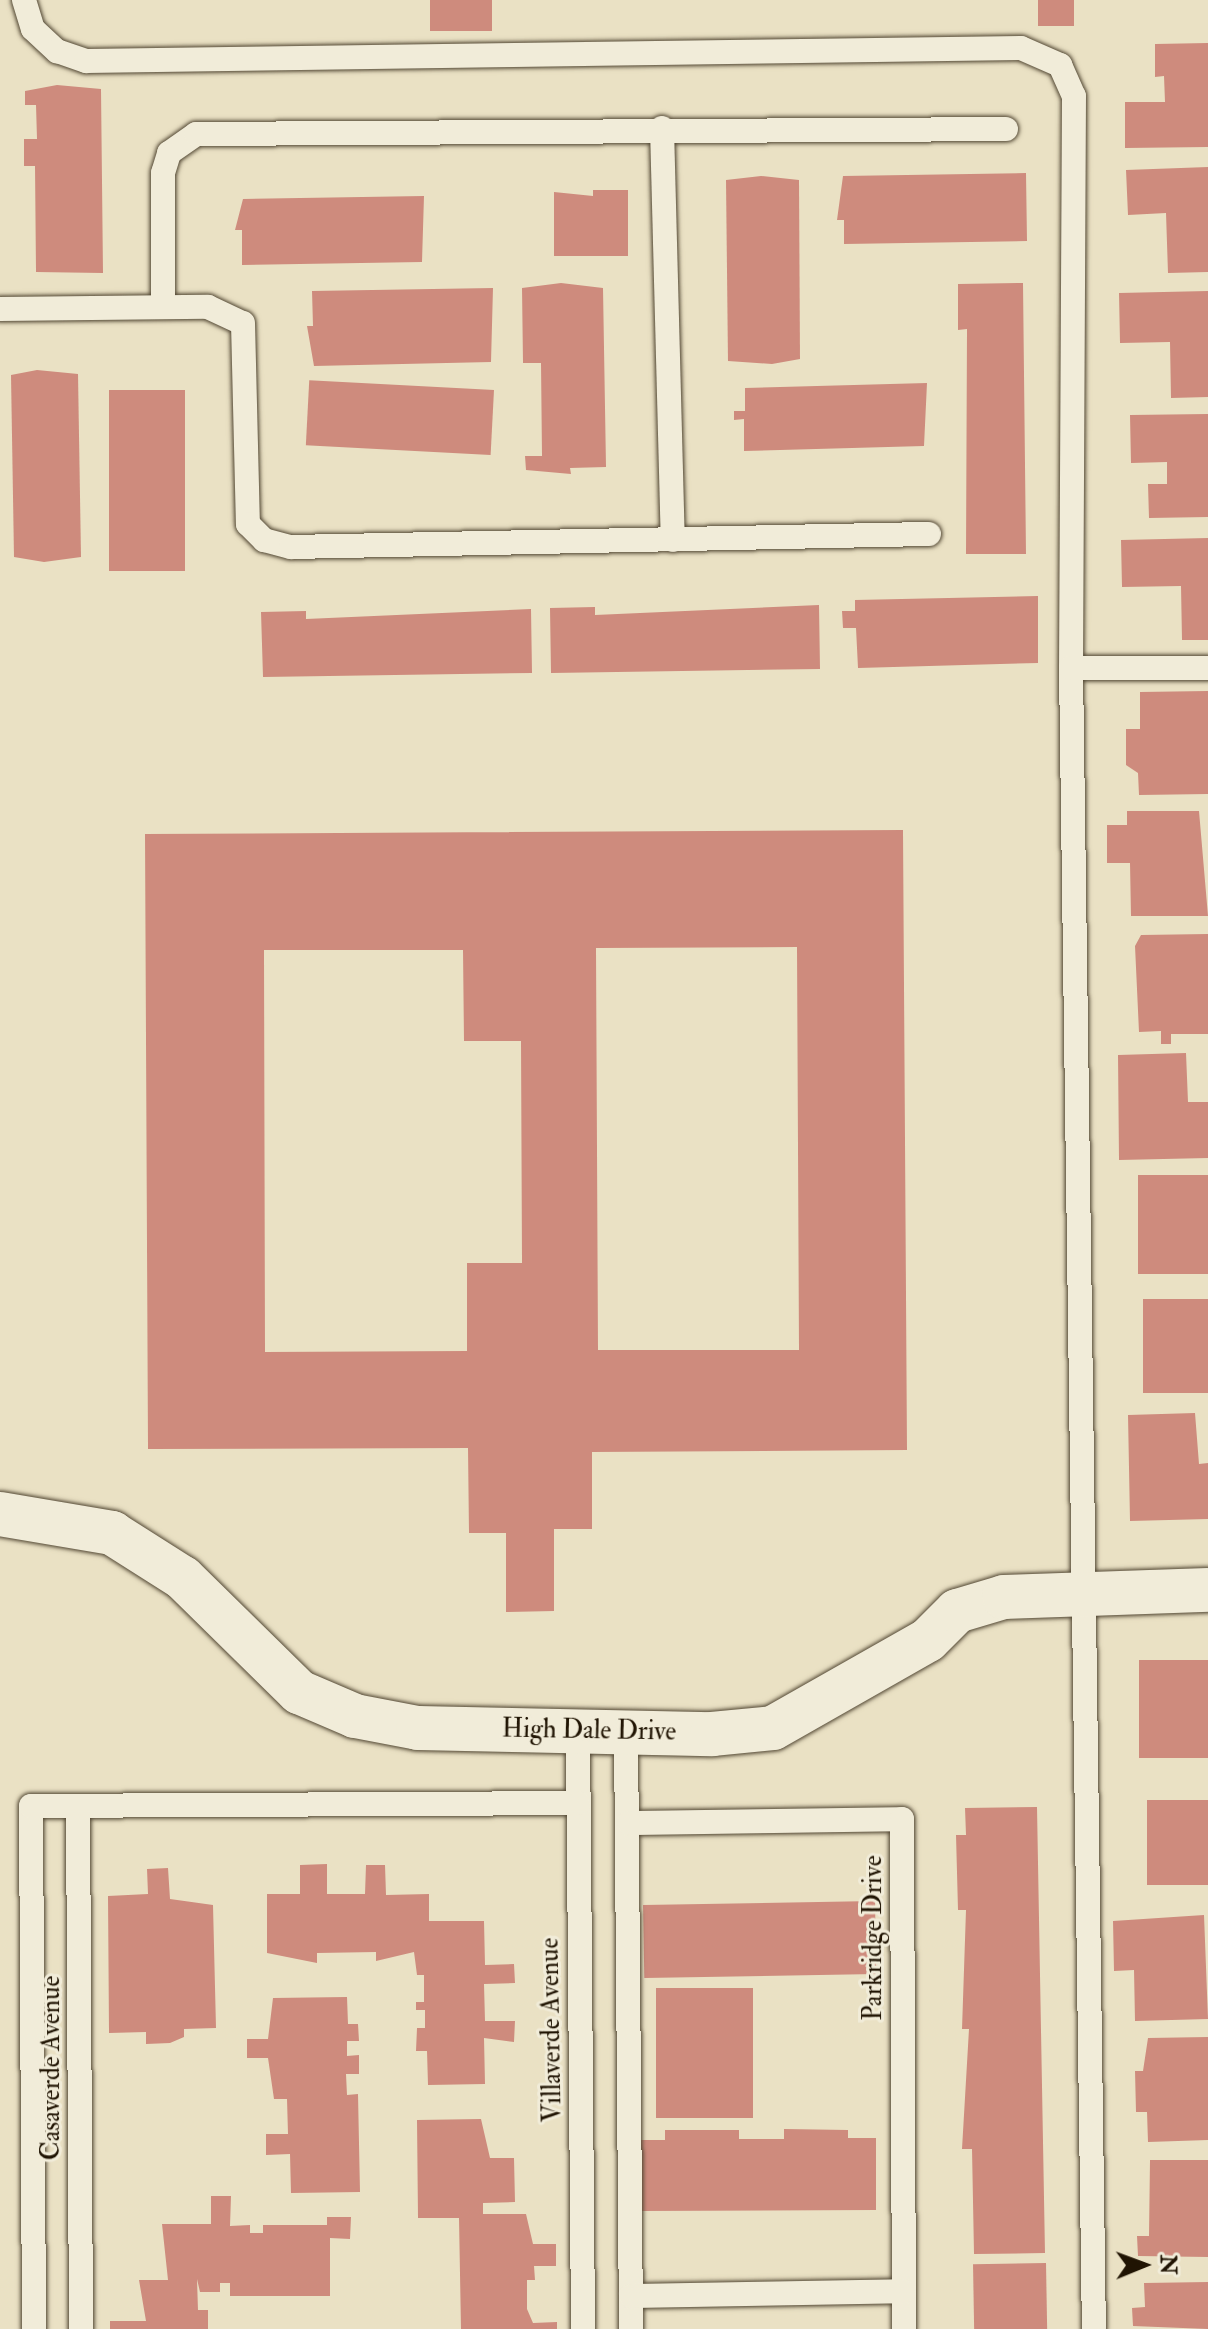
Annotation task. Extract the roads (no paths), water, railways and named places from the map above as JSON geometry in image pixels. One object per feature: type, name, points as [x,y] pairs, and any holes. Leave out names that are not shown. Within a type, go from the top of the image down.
[{"type":"street","name":"High Dale Drive","points":[[0,1514],[112,1533],[183,1578],[299,1692],[355,1716],[418,1728],[626,1731],[773,1728],[928,1640],[957,1611],[1004,1597],[1208,1590]]},
{"type":"lane","points":[[24,0],[33,29],[57,51],[86,61],[1021,48],[1060,65],[1074,96],[1071,668],[1094,2329]]},
{"type":"lane","points":[[662,128],[673,540]]},
{"type":"lane","points":[[163,306],[163,173],[169,153],[196,134],[662,128],[1006,129]]},
{"type":"lane","points":[[0,309],[208,307],[243,323],[253,535],[291,547],[929,534]]},
{"type":"lane","points":[[1071,668],[1208,668]]},
{"type":"lane","name":"Villaverde Avenue","points":[[578,1731],[583,2329]]},
{"type":"lane","points":[[626,1731],[631,2329]]},
{"type":"lane","name":"Casaverde Avenue","points":[[34,2329],[31,1806],[578,1803]]},
{"type":"lane","name":"Casaverde Avenue","points":[[78,1806],[81,2329]]},
{"type":"lane","name":"Parkridge Drive","points":[[629,1823],[902,1819],[904,2329]]},
{"type":"lane","points":[[631,2296],[904,2291]]}]
